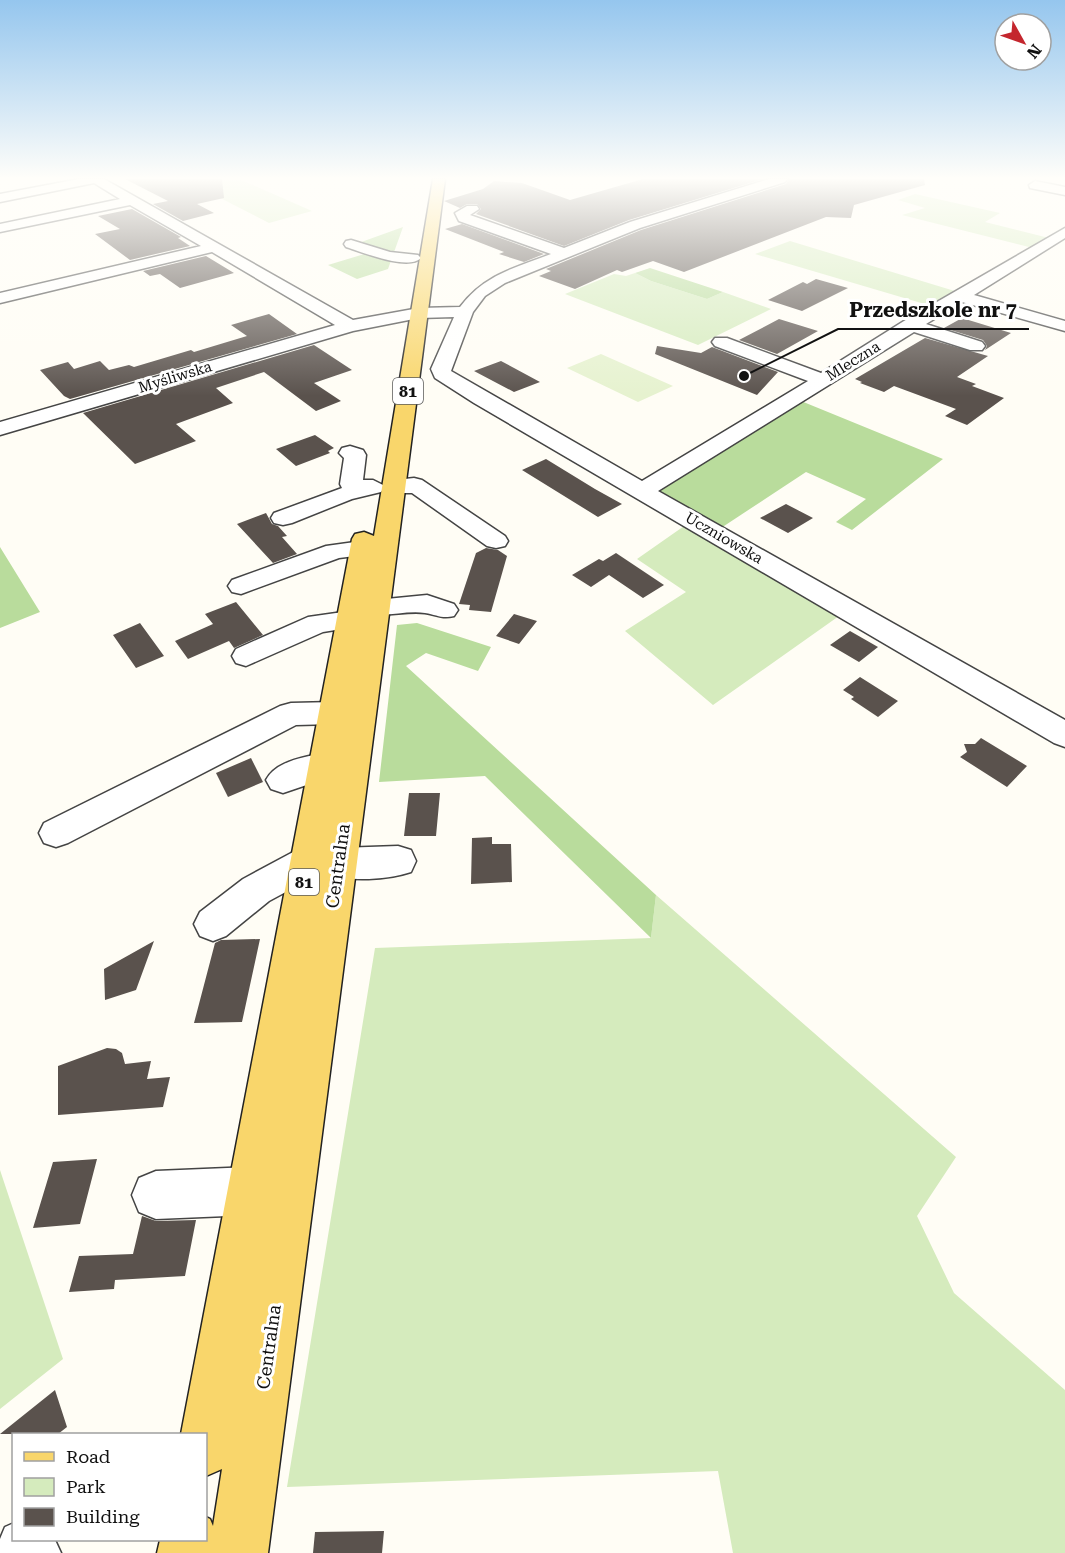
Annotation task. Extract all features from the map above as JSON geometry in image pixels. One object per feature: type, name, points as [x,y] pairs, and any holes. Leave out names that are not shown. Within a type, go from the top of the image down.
[{"type":"main road","name":"Centralna","points":[[411,314],[414,251]]},
{"type":"main road","name":"Centralna","points":[[207,1442],[251,1191],[323,862],[324,766],[334,713],[363,613],[362,549],[424,251]]},
{"type":"main road","name":"Centralna","points":[[238,1553],[323,862],[363,613],[376,487]]},
{"type":"street","points":[[0,298],[196,251]]},
{"type":"street","points":[[223,251],[350,326]]},
{"type":"street","points":[[374,251],[388,256],[413,258]]},
{"type":"street","points":[[559,251],[563,253]]},
{"type":"street","points":[[465,312],[473,299],[488,286],[567,251]]},
{"type":"street","name":"Mleczna","points":[[642,491],[1033,251]]},
{"type":"street","points":[[959,296],[1065,326]]},
{"type":"street","name":"Myśliwska","points":[[0,429],[350,326],[411,314],[465,312]]},
{"type":"street","name":"Uczniowska","points":[[465,312],[441,369],[446,378],[1065,735]]},
{"type":"street","points":[[910,325],[976,346]]},
{"type":"street","points":[[721,342],[822,380]]},
{"type":"street","points":[[350,453],[355,455],[351,484],[376,487],[414,485],[496,541]]},
{"type":"street","points":[[283,518],[376,487]]},
{"type":"street","points":[[241,586],[335,551],[362,549]]},
{"type":"street","points":[[246,656],[318,623],[363,613],[427,604],[444,610]]},
{"type":"street","points":[[56,832],[291,714],[334,713]]},
{"type":"street","points":[[283,780],[305,770],[324,766]]},
{"type":"street","points":[[213,924],[256,890],[323,862],[398,861]]},
{"type":"street","points":[[156,1195],[251,1191]]},
{"type":"green space","points":[[394,251],[388,269],[357,279],[328,265],[371,252]]},
{"type":"green space","points":[[762,251],[825,251],[958,292],[928,305],[755,254]]},
{"type":"green space","points":[[650,268],[723,292],[707,299],[651,281],[635,273]]},
{"type":"green space","points":[[635,273],[651,281],[707,299],[723,292],[771,309],[698,345],[565,294],[614,274],[626,276]]},
{"type":"green space","points":[[601,354],[673,386],[638,402],[567,368]]},
{"type":"green space","points":[[801,401],[943,459],[852,530],[836,522],[866,499],[806,472],[721,528],[659,491]]},
{"type":"green space","points":[[687,524],[839,616],[713,705],[625,631],[686,592],[637,559]]},
{"type":"green space","points":[[0,547],[40,612],[0,628]]},
{"type":"green space","points":[[417,623],[491,647],[478,671],[426,653],[406,666],[656,895],[651,938],[485,776],[379,782],[397,625]]},
{"type":"green space","points":[[656,895],[956,1157],[917,1216],[954,1293],[1065,1390],[1065,1553],[733,1553],[718,1471],[287,1487],[375,948],[651,938]]},
{"type":"green space","points":[[0,1170],[63,1359],[0,1409]]},
{"type":"building","points":[[119,251],[167,251],[130,260]]},
{"type":"building","points":[[537,251],[544,254],[524,262],[499,254]]},
{"type":"building","points":[[589,251],[737,251],[684,272],[653,261],[622,272],[617,270],[575,289],[539,276],[551,271],[546,269]]},
{"type":"building","points":[[206,256],[234,273],[180,288],[160,274],[150,276],[143,271]]},
{"type":"building","points":[[816,279],[848,288],[802,311],[768,300],[803,282],[807,284]]},
{"type":"building","points":[[269,314],[297,334],[70,399],[64,396],[40,370],[68,362],[74,369],[100,361],[109,370],[129,365],[134,367],[247,336],[231,325]]},
{"type":"building","points":[[962,318],[1011,333],[985,350],[987,346],[983,340],[944,328]]},
{"type":"building","points":[[779,319],[818,331],[777,354],[739,340]]},
{"type":"building","points":[[925,338],[988,356],[957,377],[976,384],[972,386],[1004,398],[967,425],[945,416],[956,409],[894,386],[884,392],[855,379]]},
{"type":"building","points":[[314,345],[352,370],[314,383],[341,401],[316,411],[264,372],[216,388],[233,403],[176,424],[196,441],[135,464],[83,413]]},
{"type":"building","points":[[657,346],[701,353],[712,347],[778,372],[757,395],[655,354]]},
{"type":"building","points":[[501,361],[540,382],[514,392],[474,371]]},
{"type":"building","points":[[315,435],[334,448],[328,451],[330,453],[296,466],[276,449]]},
{"type":"building","points":[[546,459],[622,504],[598,517],[522,470]]},
{"type":"building","points":[[786,504],[813,518],[788,533],[760,518]]},
{"type":"building","points":[[266,513],[272,524],[278,526],[287,536],[282,537],[297,554],[273,563],[237,524]]},
{"type":"building","points":[[486,548],[498,550],[507,556],[491,612],[469,610],[470,605],[459,604],[476,553]]},
{"type":"building","points":[[616,553],[664,585],[643,598],[609,575],[591,587],[572,575],[599,559],[603,561]]},
{"type":"building","points":[[236,602],[263,635],[234,648],[229,641],[188,659],[175,641],[213,624],[205,614]]},
{"type":"building","points":[[514,614],[537,621],[519,644],[496,636]]},
{"type":"building","points":[[140,623],[164,656],[136,668],[113,635]]},
{"type":"building","points":[[850,631],[878,647],[859,662],[830,645]]},
{"type":"building","points":[[860,677],[898,701],[878,717],[851,699],[854,697],[843,690]]},
{"type":"building","points":[[981,738],[1027,766],[1007,787],[960,757],[967,752],[964,744],[975,744]]},
{"type":"building","points":[[251,758],[263,782],[228,797],[216,773]]},
{"type":"building","points":[[409,793],[440,793],[436,836],[404,836]]},
{"type":"building","points":[[492,837],[492,844],[511,844],[512,882],[471,884],[472,838]]},
{"type":"building","points":[[260,939],[242,1022],[194,1023],[215,943],[221,940]]},
{"type":"building","points":[[154,941],[136,990],[105,1000],[104,969]]},
{"type":"building","points":[[107,1048],[116,1049],[122,1053],[125,1064],[151,1061],[147,1079],[170,1077],[163,1107],[58,1115],[58,1066]]},
{"type":"building","points":[[97,1159],[80,1224],[33,1228],[53,1162]]},
{"type":"building","points":[[142,1216],[156,1221],[196,1220],[185,1276],[115,1280],[114,1289],[69,1292],[79,1256],[133,1254]]},
{"type":"building","points":[[55,1390],[67,1427],[59,1433],[0,1434]]},
{"type":"building","points":[[384,1531],[382,1553],[313,1553],[315,1532]]},
{"type":"place","name":"Przedszkole nr 7","points":[[744,376]]}]
